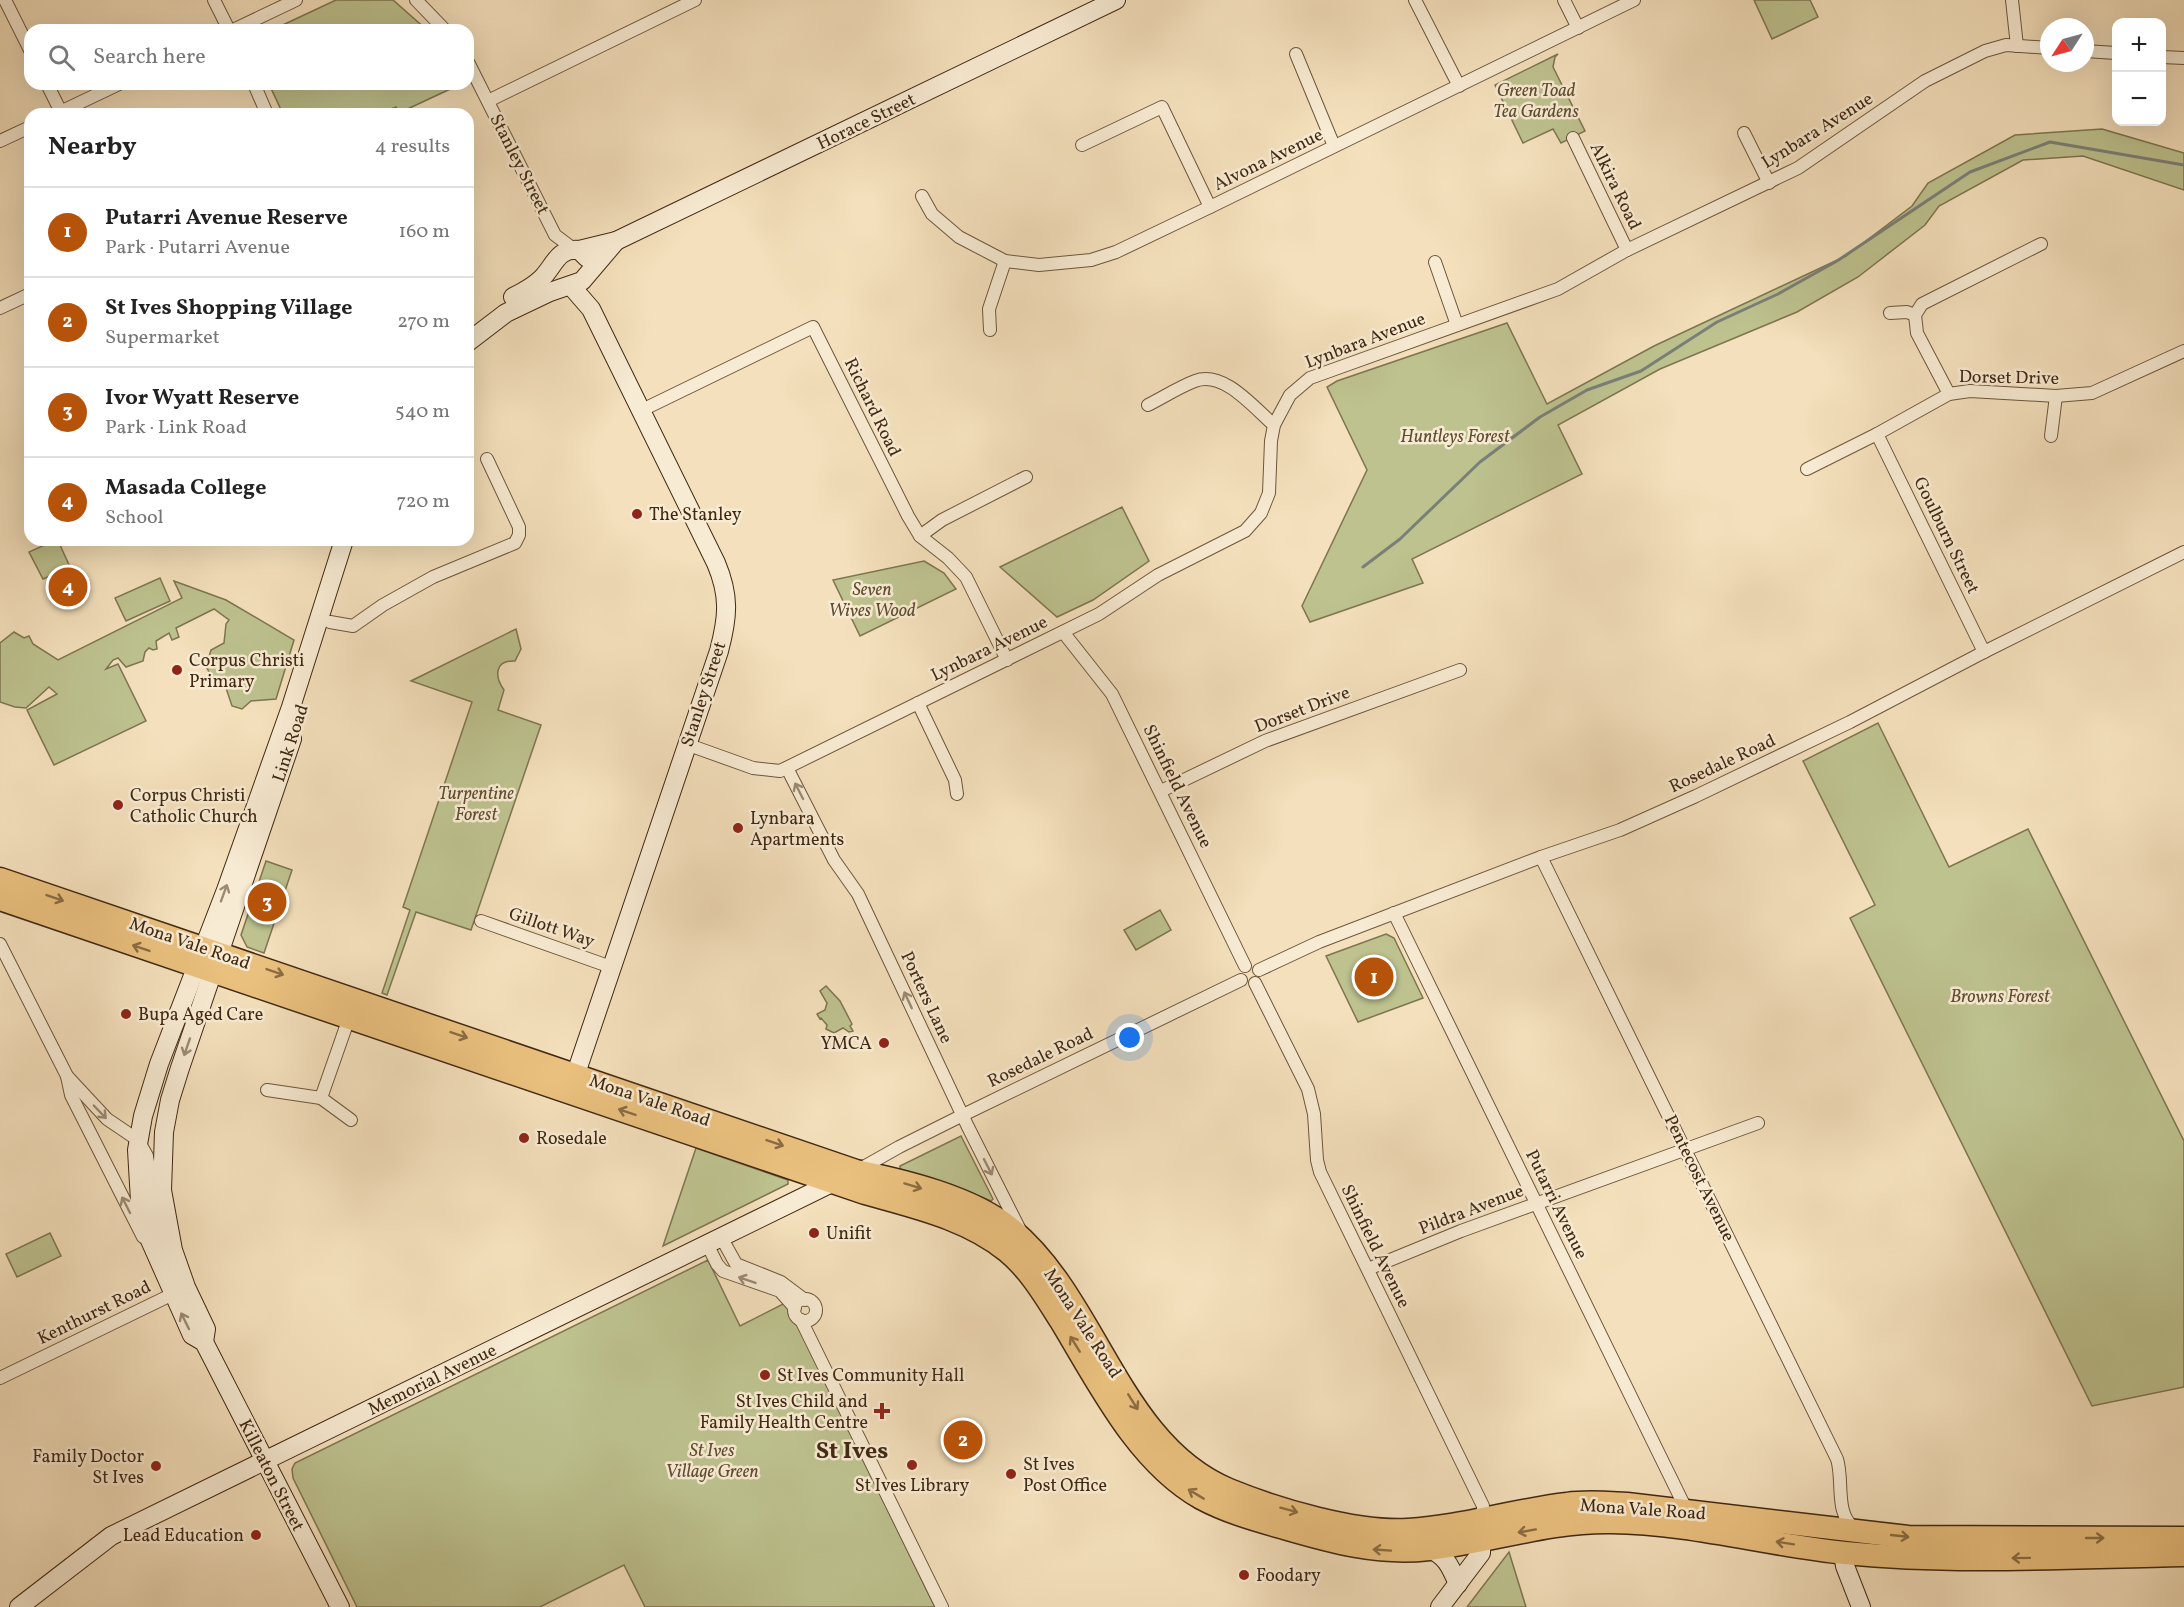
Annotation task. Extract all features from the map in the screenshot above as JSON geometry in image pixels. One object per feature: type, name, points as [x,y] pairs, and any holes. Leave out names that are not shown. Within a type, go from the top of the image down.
[{"type":"highway","name":"Mona Vale Road","points":[[0,879],[208,959],[349,1018],[573,1083],[970,1205],[1010,1228],[1053,1274],[1149,1425],[1172,1451],[1212,1482],[1287,1510],[1372,1529],[1482,1530],[1613,1521],[1694,1528],[1843,1553],[1917,1559],[2184,1555]]},
{"type":"highway","name":"Mona Vale Road","points":[[0,898],[208,959],[573,1083],[834,1182],[974,1229],[1006,1251],[1039,1287],[1137,1441],[1161,1467],[1198,1496],[1255,1520],[1335,1542],[1381,1550],[1429,1549],[1566,1504],[1591,1502],[1627,1504],[1930,1538],[2184,1538]]},
{"type":"main road","name":"Horace Street","points":[[577,250],[616,242],[1116,0]]},
{"type":"main road","name":"Horace Street","points":[[578,280],[616,242]]},
{"type":"main road","points":[[474,324],[491,310],[527,290],[543,278],[563,252],[577,250],[588,259],[578,280],[506,313],[474,337]]},
{"type":"main road","points":[[554,262],[555,277],[578,280]]},
{"type":"main road","name":"Stanley Street","points":[[573,1083],[724,632],[727,617],[726,591],[716,563],[578,280]]},
{"type":"main road","name":"Link Road","points":[[163,1151],[170,1100],[208,959],[342,546]]},
{"type":"main road","name":"Link Road","points":[[138,1140],[159,1064],[208,959],[330,622],[354,546]]},
{"type":"main road","name":"Killeaton Street","points":[[138,1140],[136,1150],[138,1182],[149,1238],[179,1291]]},
{"type":"main road","name":"Killeaton Street","points":[[163,1151],[162,1190],[166,1220],[176,1259],[179,1291],[192,1335],[204,1342],[340,1607]]},
{"type":"main road","name":"Memorial Avenue","points":[[19,1607],[111,1536],[856,1171]]},
{"type":"main road","points":[[1440,1607],[1481,1553],[1482,1530]]},
{"type":"main road","points":[[1429,1549],[1439,1553],[1449,1564],[1458,1584]]},
{"type":"main road","name":"Pentecost Avenue","points":[[1843,1553],[1845,1566],[1861,1607]]},
{"type":"street","points":[[5,0],[24,38]]},
{"type":"street","points":[[213,0],[227,24]]},
{"type":"street","points":[[244,24],[296,0]]},
{"type":"street","points":[[416,0],[439,24]]},
{"type":"street","points":[[488,101],[695,0]]},
{"type":"street","points":[[1415,0],[1459,86]]},
{"type":"street","points":[[1564,0],[1578,28]]},
{"type":"street","name":"Alvona Avenue","points":[[922,196],[932,214],[959,237],[1005,261],[1039,265],[1091,260],[1116,252],[1210,207],[1634,0]]},
{"type":"street","points":[[2012,0],[2017,46]]},
{"type":"street","name":"Lynbara Avenue","points":[[686,744],[762,770],[777,772],[1100,614],[1158,575],[1239,534],[1250,526],[1261,513],[1269,493],[1271,441],[1274,425],[1290,395],[1310,378],[1558,289],[1626,250],[1798,168],[1935,75],[1993,48],[2006,45],[2040,47]]},
{"type":"street","points":[[2094,52],[2112,53]]},
{"type":"street","points":[[1296,54],[1334,146]]},
{"type":"street","points":[[2166,57],[2184,58]]},
{"type":"street","name":"Stanley Street","points":[[474,74],[555,235],[554,262]]},
{"type":"street","points":[[49,90],[56,108]]},
{"type":"street","points":[[69,108],[106,90]]},
{"type":"street","points":[[257,90],[264,108]]},
{"type":"street","points":[[1082,145],[1162,107],[1210,207]]},
{"type":"street","points":[[0,141],[24,130]]},
{"type":"street","points":[[1743,133],[1769,183]]},
{"type":"street","name":"Alkira Road","points":[[1573,138],[1626,250]]},
{"type":"street","name":"Stanley Street","points":[[555,235],[577,250]]},
{"type":"street","points":[[1949,394],[1917,333],[1915,315],[1922,304],[2041,244]]},
{"type":"street","points":[[990,330],[988,309],[1005,261]]},
{"type":"street","points":[[1435,262],[1457,325]]},
{"type":"street","points":[[0,308],[24,297]]},
{"type":"street","points":[[1890,313],[1907,312],[1915,315]]},
{"type":"street","name":"Richard Road","points":[[640,411],[813,327],[908,516],[920,536],[932,548],[948,558],[966,577],[1007,660]]},
{"type":"street","name":"Dorset Drive","points":[[1807,469],[1949,394],[1970,391],[2056,396],[2092,393],[2184,351]]},
{"type":"street","points":[[1148,405],[1197,380],[1209,378],[1230,387],[1274,425]]},
{"type":"street","points":[[2051,436],[2056,396]]},
{"type":"street","name":"Goulburn Street","points":[[1877,434],[1983,652]]},
{"type":"street","points":[[330,622],[353,626],[383,605],[433,577],[515,543],[519,535],[519,526],[487,459]]},
{"type":"street","points":[[920,536],[942,520],[1026,477]]},
{"type":"street","name":"Rosedale Road","points":[[1259,970],[1319,942],[1620,830],[1696,796],[1850,722],[1983,652],[2184,552]]},
{"type":"street","name":"Shinfield Avenue","points":[[1063,632],[1112,694],[1245,966]]},
{"type":"street","name":"Dorset Drive","points":[[1161,791],[1265,741],[1460,670]]},
{"type":"street","points":[[918,703],[955,780],[957,794]]},
{"type":"street","name":"Porters Lane","points":[[788,768],[834,860],[858,894],[933,1053],[1028,1245]]},
{"type":"street","name":"Pentecost Avenue","points":[[1541,858],[1837,1459],[1841,1478],[1843,1553]]},
{"type":"street","points":[[0,892],[0,898]]},
{"type":"street","name":"Putarri Avenue","points":[[1394,913],[1688,1511]]},
{"type":"street","name":"Gillott Way","points":[[481,921],[611,967]]},
{"type":"street","name":"Killeaton Street","points":[[0,944],[67,1076],[72,1095],[179,1291]]},
{"type":"street","points":[[1251,965],[1259,970],[1260,976],[1255,983],[1246,984],[1241,980],[1240,974],[1245,966],[1251,965]]},
{"type":"street","name":"Rosedale Road","points":[[856,1171],[963,1114],[1241,980]]},
{"type":"street","name":"Shinfield Avenue","points":[[1255,983],[1308,1089],[1314,1114],[1320,1172],[1483,1506],[1482,1530]]},
{"type":"street","points":[[321,1098],[349,1018]]},
{"type":"street","name":"Killeaton Street","points":[[67,1076],[107,1119],[138,1140]]},
{"type":"street","points":[[267,1090],[321,1098],[351,1120]]},
{"type":"street","name":"Pildra Avenue","points":[[1368,1269],[1461,1231],[1758,1122]]},
{"type":"street","points":[[714,1240],[736,1264],[781,1282],[805,1300],[812,1302],[816,1308],[815,1315],[805,1320]]},
{"type":"street","points":[[714,1240],[717,1264],[723,1271],[780,1291],[795,1308]]},
{"type":"street","name":"Kenthurst Road","points":[[0,1378],[179,1291]]},
{"type":"street","points":[[805,1300],[798,1302],[795,1308],[795,1315],[805,1320]]},
{"type":"street","points":[[805,1320],[808,1333],[942,1607]]},
{"type":"street","name":"Pentecost Avenue","points":[[1841,1503],[1848,1522],[1843,1530]]},
{"type":"green space","points":[[336,0],[393,0],[420,24],[285,24]]},
{"type":"green space","points":[[1754,0],[1810,0],[1818,17],[1772,39]]},
{"type":"green space","name":"Green Toad Tea Gardens","points":[[1558,54],[1553,67],[1585,131],[1561,143],[1553,129],[1523,143],[1495,85]]},
{"type":"green space","points":[[272,90],[448,90],[410,108],[280,108]]},
{"type":"green space","name":"Huntleys Forest","points":[[2102,129],[2184,153],[2184,190],[2083,156],[2023,160],[1939,206],[1925,225],[1858,277],[1797,312],[1660,369],[1558,425],[1582,474],[1412,559],[1423,583],[1310,622],[1302,606],[1367,470],[1327,387],[1337,381],[1507,323],[1547,404],[1654,346],[1846,256],[1912,206],[1928,183],[2015,135]]},
{"type":"green space","points":[[1122,507],[1149,561],[1093,600],[1057,617],[1000,567]]},
{"type":"green space","points":[[42,546],[60,546],[70,572],[76,569],[82,574],[69,579],[60,572],[43,579],[29,552]]},
{"type":"green space","name":"Seven Wives Wood","points":[[924,561],[944,573],[956,589],[860,636],[833,580]]},
{"type":"green space","points":[[160,578],[170,601],[126,621],[115,598]]},
{"type":"green space","points":[[174,581],[226,600],[294,640],[276,699],[251,701],[242,709],[232,706],[223,679],[213,678],[206,667],[211,650],[224,643],[226,624],[229,620],[214,609],[176,628],[179,637],[172,640],[169,633],[156,641],[157,649],[149,648],[145,652],[143,661],[126,667],[118,658],[113,660],[106,669],[118,664],[146,721],[54,765],[27,710],[57,694],[49,687],[26,708],[0,702],[0,643],[14,632],[24,638],[29,636],[33,644],[58,660],[182,598]]},
{"type":"green space","name":"Turpentine Forest","points":[[516,629],[521,649],[515,661],[503,663],[498,670],[504,690],[498,710],[541,725],[471,930],[416,912],[387,995],[382,993],[410,910],[403,907],[472,702],[411,681]]},
{"type":"green space","name":"Browns Forest","points":[[1878,723],[1949,867],[2028,829],[2184,1141],[2184,1387],[2092,1406],[1850,918],[1875,905],[1803,761]]},
{"type":"green space","points":[[266,861],[292,870],[264,953],[247,947],[241,935]]},
{"type":"green space","points":[[1160,910],[1171,930],[1136,950],[1124,930]]},
{"type":"green space","points":[[1386,934],[1394,938],[1423,998],[1358,1022],[1326,956]]},
{"type":"green space","points":[[826,986],[840,1001],[852,1024],[850,1026],[853,1031],[849,1032],[843,1028],[834,1033],[826,1029],[827,1025],[817,1014],[825,1010],[827,1003],[820,991]]},
{"type":"green space","points":[[961,1136],[993,1199],[991,1201],[950,1184],[900,1169],[900,1166]]},
{"type":"green space","points":[[696,1148],[788,1180],[788,1184],[663,1246]]},
{"type":"green space","points":[[50,1233],[61,1256],[17,1277],[6,1254]]},
{"type":"green space","name":"St Ives Village Green","points":[[708,1260],[740,1326],[787,1302],[935,1607],[645,1607],[624,1565],[540,1607],[357,1607],[293,1478],[292,1469],[295,1463]]},
{"type":"green space","points":[[1509,1552],[1526,1607],[1467,1607]]},
{"type":"waterway","points":[[1363,567],[1400,539],[1480,462],[1540,417],[1587,390],[1641,371],[1717,322],[1778,294],[1837,261],[1970,172],[2050,142],[2184,165]]},
{"type":"place","name":"The Stanley","points":[[637,514]]},
{"type":"place","name":"Masada College","points":[[68,587]]},
{"type":"place","name":"Corpus Christi Primary","points":[[177,670]]},
{"type":"place","name":"Corpus Christi Catholic Church","points":[[118,805]]},
{"type":"place","name":"Lynbara Apartments","points":[[738,828]]},
{"type":"place","name":"Ivor Wyatt Reserve","points":[[267,902]]},
{"type":"place","name":"Putarri Avenue Reserve","points":[[1374,977]]},
{"type":"place","name":"Bupa Aged Care","points":[[126,1014]]},
{"type":"place","name":"YMCA","points":[[884,1043]]},
{"type":"place","name":"Rosedale","points":[[524,1138]]},
{"type":"place","name":"Unifit","points":[[814,1233]]},
{"type":"place","name":"St Ives Community Hall","points":[[765,1375]]},
{"type":"place","name":"St Ives Child and Family Health Centre","points":[[882,1411]]},
{"type":"place","name":"St Ives Shopping Village","points":[[963,1440]]},
{"type":"place","name":"St Ives Library","points":[[912,1465]]},
{"type":"place","name":"Family Doctor St Ives","points":[[156,1466]]},
{"type":"place","name":"St Ives Post Office","points":[[1011,1474]]},
{"type":"place","name":"Lead Education","points":[[256,1535]]},
{"type":"place","name":"Foodary","points":[[1244,1575]]},
{"type":"district","name":"St Ives","points":[[852,1450]]}]
